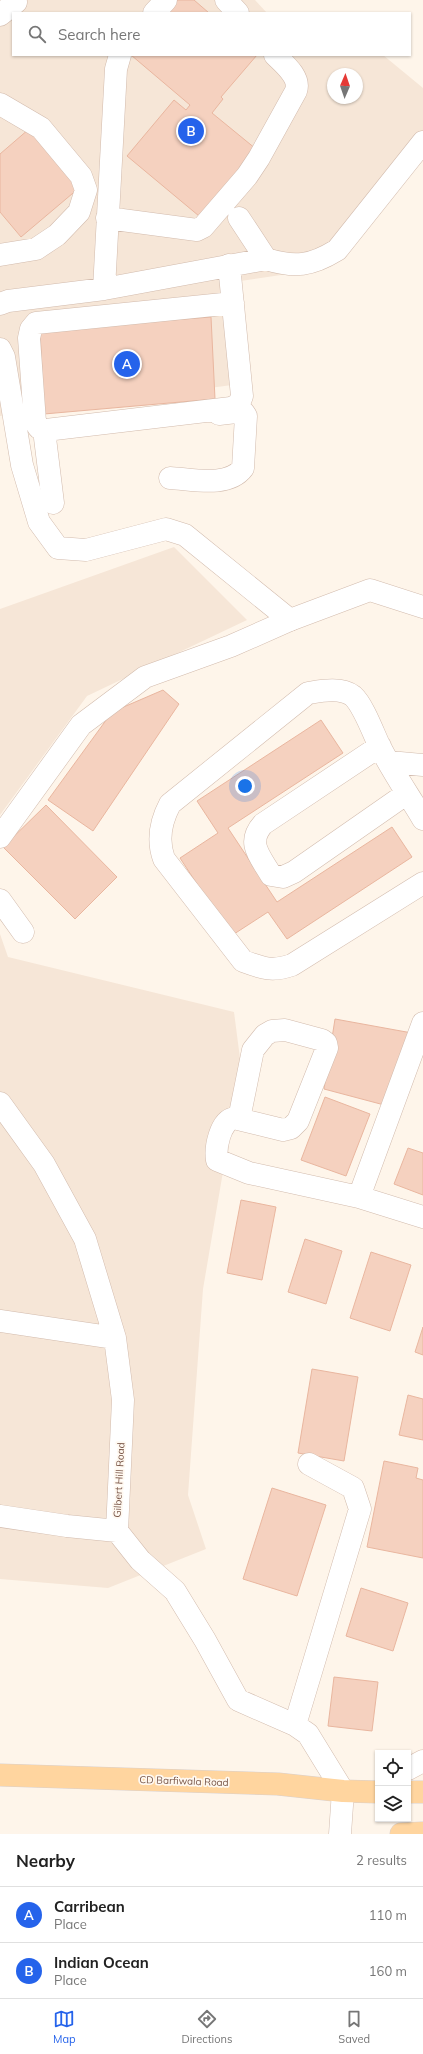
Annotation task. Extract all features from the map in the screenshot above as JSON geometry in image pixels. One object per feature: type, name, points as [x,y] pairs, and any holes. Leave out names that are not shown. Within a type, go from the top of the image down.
[{"type":"main road","name":"CD Barfiwala Road","points":[[0,1775],[278,1784],[343,1791],[375,1790]]},
{"type":"main road","points":[[411,1792],[423,1792]]},
{"type":"main road","points":[[401,1834],[423,1833]]},
{"type":"street","points":[[155,12],[166,0]]},
{"type":"street","points":[[226,0],[237,12]]},
{"type":"street","points":[[104,289],[116,69],[120,56]]},
{"type":"street","points":[[107,218],[197,230],[203,227],[251,170],[296,91],[298,86],[296,80],[276,56]]},
{"type":"street","points":[[0,104],[41,128],[81,176],[86,190],[79,212],[57,235],[36,249],[0,255]]},
{"type":"street","points":[[0,304],[8,301],[104,289],[266,259],[285,265],[303,264],[320,260],[336,250],[423,142]]},
{"type":"street","points":[[239,218],[266,259]]},
{"type":"street","points":[[229,265],[233,303],[242,396],[239,404],[231,408],[46,430],[40,428],[35,422],[29,338],[31,329],[36,323],[233,303]]},
{"type":"street","points":[[0,349],[4,357],[22,465],[39,522],[58,548],[86,550],[166,529],[185,535],[290,620]]},
{"type":"street","points":[[18,441],[236,412],[244,413],[246,420],[243,468],[235,477],[217,480],[170,478]]},
{"type":"street","points":[[45,438],[53,503]]},
{"type":"street","points":[[0,837],[81,724],[145,677],[232,646],[290,620],[370,590],[423,606]]},
{"type":"street","points":[[423,819],[406,794],[384,754],[369,722],[352,696],[332,690],[308,693],[170,804],[164,817],[160,849],[164,859],[243,961],[266,969],[277,970],[292,965],[423,883]]},
{"type":"street","points":[[406,794],[294,872],[284,876],[271,875],[255,848],[254,838],[257,831],[263,824],[384,754],[423,765]]},
{"type":"street","points":[[0,900],[23,932]]},
{"type":"street","points":[[359,1197],[423,1023]]},
{"type":"street","points":[[239,1119],[253,1050],[265,1035],[272,1031],[285,1030],[316,1037],[326,1043],[327,1048],[298,1121],[294,1126],[282,1130],[239,1119],[230,1119],[226,1121],[216,1149],[217,1160],[249,1173],[359,1197],[423,1217]]},
{"type":"street","name":"Gilbert Hill Road","points":[[0,1104],[44,1164],[85,1239],[115,1338],[123,1400],[117,1531],[140,1560],[175,1591],[205,1640],[238,1700],[295,1725],[308,1734],[343,1791]]},
{"type":"street","points":[[0,1321],[115,1338]]},
{"type":"street","points":[[295,1725],[360,1509],[352,1488],[309,1464]]},
{"type":"street","points":[[0,1516],[67,1526],[117,1531]]},
{"type":"street","points":[[411,1767],[423,1761]]},
{"type":"street","points":[[340,1834],[343,1791]]},
{"type":"shaded area","points":[[0,0],[255,0],[266,12],[12,12],[12,56],[384,56],[423,88],[423,155],[328,268],[220,284],[232,385],[0,416]]},
{"type":"shaded area","points":[[174,547],[247,620],[87,696],[0,815],[0,609]]},
{"type":"shaded area","points":[[0,934],[8,957],[234,1012],[241,1066],[203,1289],[188,1495],[206,1549],[108,1588],[0,1579]]},
{"type":"building","points":[[177,0],[194,0],[208,12],[167,12]]},
{"type":"building","points":[[132,56],[256,56],[221,97],[223,99],[212,113],[256,149],[199,216],[127,156],[174,100],[186,110],[190,105]]},
{"type":"building","points":[[29,129],[79,188],[21,237],[0,212],[0,154]]},
{"type":"building","points":[[211,317],[215,399],[44,414],[40,330]]},
{"type":"building","points":[[163,690],[179,704],[93,831],[48,800],[112,712]]},
{"type":"building","points":[[321,720],[343,753],[228,828],[277,902],[392,827],[412,857],[287,939],[268,912],[231,936],[180,858],[218,833],[197,801]]},
{"type":"building","points":[[46,805],[117,877],[75,919],[3,847]]},
{"type":"building","points":[[335,1019],[412,1033],[388,1106],[324,1089]]},
{"type":"building","points":[[325,1097],[370,1114],[346,1176],[301,1160]]},
{"type":"building","points":[[408,1148],[423,1153],[423,1195],[394,1184]]},
{"type":"building","points":[[241,1200],[276,1207],[262,1280],[227,1273]]},
{"type":"building","points":[[305,1239],[342,1251],[326,1304],[288,1292]]},
{"type":"building","points":[[371,1252],[411,1265],[390,1331],[350,1318]]},
{"type":"building","points":[[423,1327],[423,1355],[415,1352]]},
{"type":"building","points":[[312,1369],[358,1377],[344,1461],[298,1453]]},
{"type":"building","points":[[408,1395],[423,1399],[423,1440],[399,1435]]},
{"type":"building","points":[[384,1461],[418,1468],[416,1478],[423,1480],[423,1558],[367,1547]]},
{"type":"building","points":[[272,1488],[326,1505],[297,1596],[243,1579]]},
{"type":"building","points":[[361,1588],[408,1603],[393,1651],[346,1636]]},
{"type":"building","points":[[334,1677],[378,1682],[372,1731],[328,1726]]},
{"type":"place","name":"Indian Ocean","points":[[191,131]]},
{"type":"place","name":"Carribean","points":[[127,364]]}]
